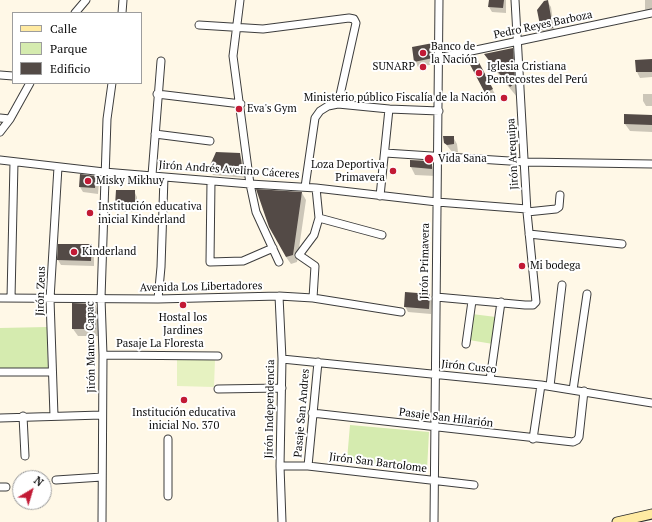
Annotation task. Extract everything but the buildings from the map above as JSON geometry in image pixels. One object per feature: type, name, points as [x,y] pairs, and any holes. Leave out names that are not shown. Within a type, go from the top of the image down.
[{"type":"street","points":[[76,12],[86,0]]},
{"type":"street","points":[[122,12],[124,0]]},
{"type":"street","points":[[240,0],[233,56],[241,104],[250,184],[256,212],[279,262]]},
{"type":"street","name":"Jirón Primavera","points":[[434,522],[433,481],[439,111],[439,0]]},
{"type":"street","name":"Jirón Arequipa","points":[[501,302],[533,305],[536,302],[527,210],[519,41],[515,0]]},
{"type":"street","name":"Pedro Reyes Barboza","points":[[438,58],[652,13]]},
{"type":"street","points":[[199,24],[263,29],[349,18],[354,19],[356,23],[338,104]]},
{"type":"street","points":[[152,176],[157,94],[161,61]]},
{"type":"street","points":[[0,75],[12,76]]},
{"type":"street","points":[[0,132],[10,119],[29,84]]},
{"type":"street","name":"Jirón Manco Capac","points":[[102,522],[103,355],[101,298],[104,172],[107,119],[112,84]]},
{"type":"street","points":[[157,94],[241,104]]},
{"type":"street","points":[[305,187],[315,118],[320,110],[328,106],[338,104],[389,109],[439,111]]},
{"type":"street","points":[[380,196],[389,109]]},
{"type":"street","points":[[0,118],[10,119]]},
{"type":"street","points":[[155,134],[210,141]]},
{"type":"street","points":[[385,153],[524,162],[652,164]]},
{"type":"street","name":"Jirón Andrés Avelino Cáceres","points":[[0,160],[104,172],[305,187],[437,202],[527,210],[556,210],[559,207],[560,195]]},
{"type":"street","points":[[11,298],[14,162]]},
{"type":"street","name":"Jirón Zeus","points":[[54,416],[50,299],[58,167]]},
{"type":"street","points":[[158,299],[161,266],[164,177]]},
{"type":"street","points":[[211,181],[210,262],[243,261],[272,248]]},
{"type":"street","points":[[313,298],[315,266],[299,255],[314,235],[319,218],[316,188]]},
{"type":"street","points":[[319,218],[382,235]]},
{"type":"street","points":[[529,234],[622,244]]},
{"type":"street","points":[[550,386],[562,285]]},
{"type":"street","points":[[573,390],[587,294]]},
{"type":"street","name":"Avenida Los Libertadores","points":[[0,298],[158,299],[279,296],[313,298],[401,312]]},
{"type":"street","name":"Jirón Independencia","points":[[279,296],[282,359],[280,466],[282,522]]},
{"type":"street","points":[[436,297],[472,301],[501,302],[490,380]]},
{"type":"street","points":[[466,344],[472,301]]},
{"type":"street","name":"Pasaje La Floresta","points":[[103,355],[218,356]]},
{"type":"street","name":"Jirón Cusco","points":[[282,359],[550,386],[652,403]]},
{"type":"street","name":"Pasaje San Andres","points":[[308,466],[318,362]]},
{"type":"street","points":[[0,372],[52,372]]},
{"type":"street","points":[[533,439],[541,385]]},
{"type":"street","points":[[218,389],[282,388]]},
{"type":"street","name":"Pasaje San Hilarión","points":[[312,413],[434,428],[573,442],[577,440],[584,391]]},
{"type":"street","points":[[0,418],[23,416],[102,415]]},
{"type":"street","points":[[23,416],[25,456]]},
{"type":"street","points":[[168,439],[168,496]]},
{"type":"street","name":"Jirón San Bartolome","points":[[280,466],[308,466],[474,485]]},
{"type":"street","points":[[56,480],[102,477]]},
{"type":"street","points":[[617,522],[652,514]]},
{"type":"green space","points":[[472,314],[496,317],[493,344],[469,340]]},
{"type":"green space","points":[[47,327],[48,370],[0,371],[0,328]]},
{"type":"green space","points":[[177,359],[215,359],[214,387],[177,386]]},
{"type":"green space","points":[[350,425],[429,432],[427,470],[347,460]]},
{"type":"place","name":"Banco de la Nación","points":[[423,53]]},
{"type":"place","name":"SUNARP","points":[[423,67]]},
{"type":"place","name":"Iglesia Cristiana Pentecostes del Perú","points":[[479,73]]},
{"type":"place","name":"Ministerio público Fiscalía de la Nación","points":[[504,98]]},
{"type":"place","name":"Eva's Gym","points":[[239,109]]},
{"type":"place","name":"Vida Sana","points":[[429,159]]},
{"type":"place","name":"Loza Deportiva Primavera","points":[[393,171]]},
{"type":"place","name":"Misky Mikhuy","points":[[88,181]]},
{"type":"place","name":"Institución educativa inicial Kinderland","points":[[90,213]]},
{"type":"place","name":"Kinderland","points":[[74,252]]},
{"type":"place","name":"Mi bodega","points":[[522,266]]},
{"type":"place","name":"Hostal los Jardines","points":[[183,305]]},
{"type":"place","name":"Institución educativa inicial No. 370","points":[[184,400]]}]
